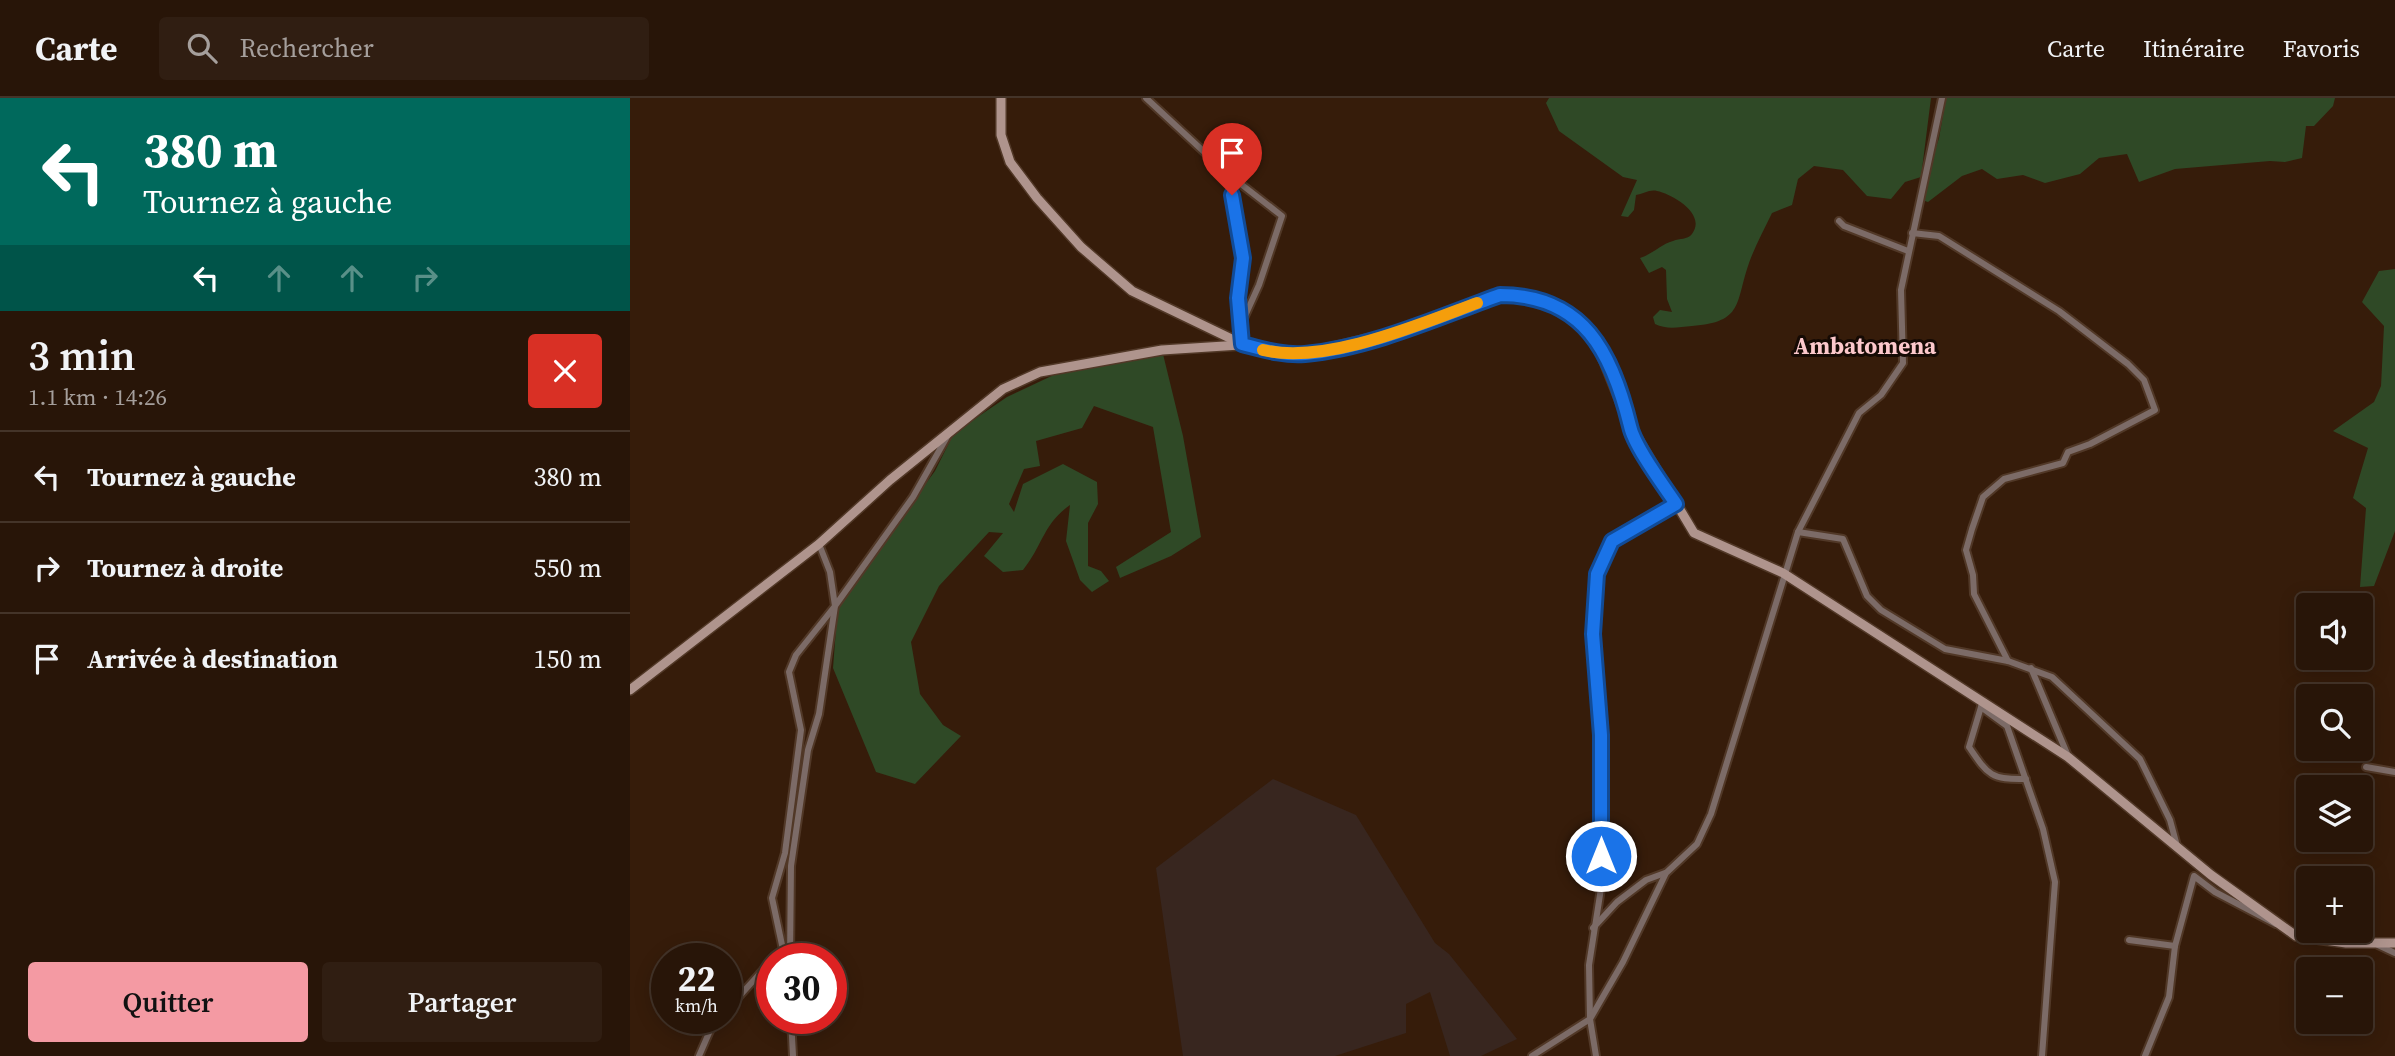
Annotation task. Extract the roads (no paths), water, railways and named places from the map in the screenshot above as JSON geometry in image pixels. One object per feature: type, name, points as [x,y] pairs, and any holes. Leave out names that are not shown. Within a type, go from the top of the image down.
[{"type":"street","points":[[1000,98],[1001,135],[1010,162],[1037,198],[1081,247],[1132,291],[1242,344],[1273,352],[1304,354],[1409,329],[1500,295],[1556,304],[1586,328],[1596,341],[1630,426],[1695,533],[1783,573],[1982,704],[2068,757],[2249,905],[2296,936],[2395,943]]},
{"type":"street","points":[[1146,98],[1228,174],[1282,216],[1259,285],[1240,327]]},
{"type":"street","points":[[1532,1056],[1590,1019],[1623,962],[1666,873],[1697,844],[1711,814],[1783,573],[1798,532],[1859,413],[1881,395],[1903,363],[1901,290],[1942,98]]},
{"type":"street","points":[[1228,174],[1243,258],[1238,298],[1242,344]]},
{"type":"street","points":[[1839,221],[1844,226],[1908,251]]},
{"type":"street","points":[[1912,233],[1939,236],[2059,311],[2128,364],[2144,380],[2155,410],[2090,444],[2068,452],[2063,463],[2004,480],[1983,498],[1966,550],[1973,575],[1974,594],[2008,661]]},
{"type":"street","points":[[630,690],[819,544],[890,480],[1003,389],[1040,372],[1162,350],[1242,344]]},
{"type":"street","points":[[780,943],[772,898],[785,853],[801,730],[789,672],[796,655],[835,606],[913,497],[949,433]]},
{"type":"street","points":[[1596,1056],[1590,1019],[1589,964],[1602,881],[1601,735],[1593,634],[1597,574],[1612,541],[1676,504]]},
{"type":"street","points":[[1798,532],[1843,539],[1867,596],[1881,610],[1927,640],[1958,654],[2008,661],[2052,677],[2140,759],[2170,820],[2177,847]]},
{"type":"street","points":[[789,943],[791,866],[808,750],[819,714],[835,606],[830,572],[819,544]]},
{"type":"street","points":[[2031,668],[2068,757]]},
{"type":"street","points":[[1982,704],[2007,726],[2043,829],[2055,882],[2042,1056]]},
{"type":"street","points":[[1982,704],[1969,747],[1986,773],[2002,780],[2026,779]]},
{"type":"street","points":[[2366,767],[2395,772]]},
{"type":"street","points":[[1593,928],[1618,902],[1646,880],[1666,873]]},
{"type":"street","points":[[2145,1056],[2169,997],[2175,946],[2194,876],[2215,892],[2266,921],[2281,926]]},
{"type":"street","points":[[2129,940],[2175,946]]},
{"type":"street","points":[[2374,943],[2395,953]]},
{"type":"street","points":[[742,993],[756,977]]},
{"type":"street","points":[[699,1056],[709,1034]]},
{"type":"street","points":[[792,1034],[793,1056]]},
{"type":"district","name":"Ambatomena","points":[[1865,346]]}]
